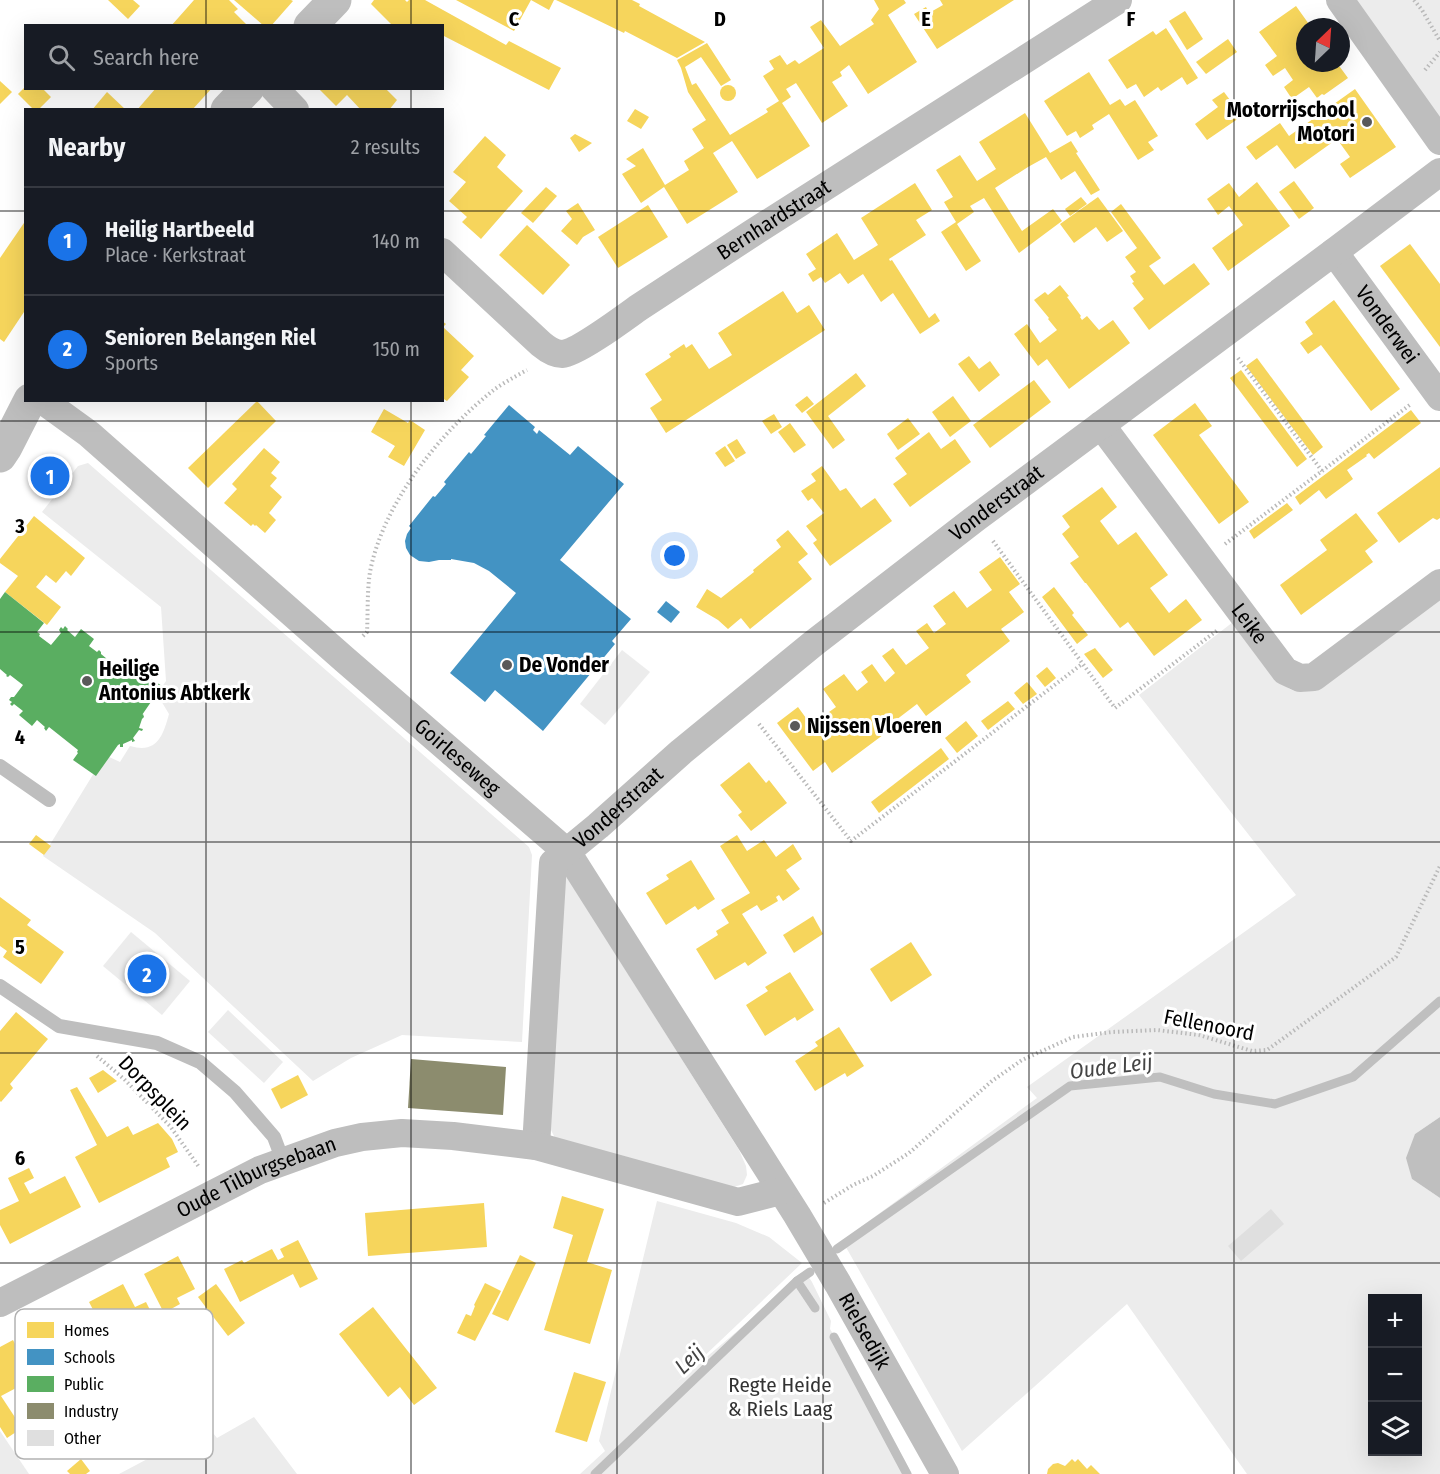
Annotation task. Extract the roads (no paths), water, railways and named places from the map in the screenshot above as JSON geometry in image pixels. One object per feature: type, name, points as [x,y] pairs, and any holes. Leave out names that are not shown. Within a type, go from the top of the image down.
[{"type":"street","points":[[312,24],[334,0]]},
{"type":"street","name":"Bernhardstraat","points":[[444,254],[550,351],[560,354],[571,352],[1118,0]]},
{"type":"street","points":[[1340,0],[1440,141]]},
{"type":"street","points":[[229,108],[246,90]]},
{"type":"street","points":[[276,90],[293,108]]},
{"type":"street","name":"Vonderstraat","points":[[567,852],[681,752],[814,643],[976,518],[1440,172]]},
{"type":"street","name":"Vonderwei","points":[[1334,252],[1436,392]]},
{"type":"street","points":[[0,456],[29,402]]},
{"type":"street","name":"Goirleseweg","points":[[45,402],[89,434],[567,852],[781,1191]]},
{"type":"street","name":"Leike","points":[[1101,425],[1285,671],[1300,678],[1314,677],[1440,583]]},
{"type":"street","points":[[536,1146],[553,863],[567,852]]},
{"type":"street","name":"Oude Tilburgsebaan","points":[[0,1303],[260,1170],[335,1143],[362,1137],[402,1133],[453,1136],[536,1146],[738,1202],[781,1191]]},
{"type":"street","name":"Rielsedijk","points":[[781,1191],[838,1284],[945,1474]]},
{"type":"lane","points":[[0,766],[49,800]]},
{"type":"lane","points":[[0,986],[59,1026],[157,1043],[200,1062],[235,1092],[274,1137],[283,1161]]},
{"type":"waterway","name":"Oude Leij","points":[[837,1249],[1070,1086],[1160,1077],[1214,1094],[1275,1104],[1353,1077],[1440,1001]]},
{"type":"waterway","name":"Leij","points":[[595,1474],[797,1281],[810,1272]]},
{"type":"waterway","points":[[797,1281],[815,1308]]},
{"type":"waterway","points":[[834,1337],[907,1474]]},
{"type":"place","name":"Motorrijschool Motori","points":[[1367,122]]},
{"type":"place","name":"Heilig Hartbeeld","points":[[50,476]]},
{"type":"place","name":"De Vonder","points":[[507,665]]},
{"type":"place","name":"Heilige Antonius Abtkerk","points":[[87,681]]},
{"type":"place","name":"Nijssen Vloeren","points":[[795,726]]},
{"type":"place","name":"Senioren Belangen Riel","points":[[147,974]]},
{"type":"park label","name":"Regte Heide & Riels Laag","points":[[780,1397]]}]
